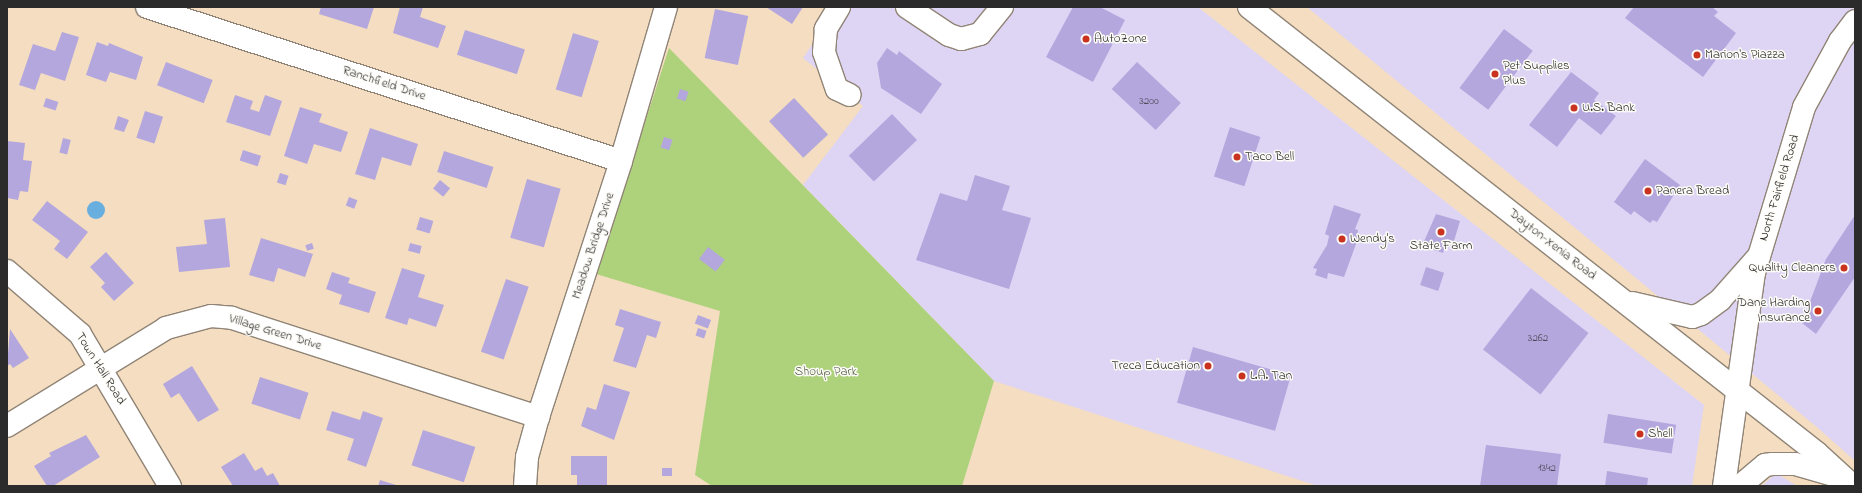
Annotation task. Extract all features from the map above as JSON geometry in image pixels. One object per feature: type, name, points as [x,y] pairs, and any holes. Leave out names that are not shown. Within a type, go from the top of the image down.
[{"type":"street","name":"Ranchfield Drive","points":[[147,7],[621,161]]},
{"type":"street","name":"Meadow Bridge Drive","points":[[525,486],[527,457],[538,417],[621,161],[666,7]]},
{"type":"street","points":[[839,7],[826,29],[824,52],[837,89],[850,95]]},
{"type":"street","points":[[907,7],[949,35],[961,39],[980,34],[1002,7]]},
{"type":"street","name":"Dayton-Xenia Road","points":[[1249,7],[1625,302],[1849,482]]},
{"type":"street","name":"North Fairfield Road","points":[[1724,486],[1737,392],[1760,255],[1804,107],[1840,41],[1855,21]]},
{"type":"street","points":[[1625,302],[1692,317],[1708,311],[1760,255]]},
{"type":"street","name":"Town Hall Road","points":[[7,271],[80,334],[170,486]]},
{"type":"street","name":"Village Green Drive","points":[[7,426],[175,324],[199,317],[222,316],[538,417]]},
{"type":"street","points":[[1740,486],[1765,465],[1780,463],[1849,482]]},
{"type":"shaded area","points":[[838,7],[1198,7],[1704,405],[1692,486],[1318,486],[994,381],[803,185],[863,106],[803,58]]},
{"type":"shaded area","points":[[1307,7],[1855,7],[1855,461],[1818,428]]},
{"type":"shaded area","points":[[1776,473],[1797,486],[1762,486]]},
{"type":"green space","name":"Shoup Park","points":[[669,48],[994,381],[962,486],[712,486],[695,475],[720,311],[596,274]]},
{"type":"water","points":[[96,201],[102,204],[105,210],[102,216],[96,219],[90,216],[87,210],[90,204]]},
{"type":"building","points":[[321,7],[374,7],[367,29],[319,14]]},
{"type":"building","points":[[400,7],[423,7],[420,17],[446,26],[438,48],[393,33]]},
{"type":"building","points":[[766,7],[803,7],[792,24]]},
{"type":"building","name":"AutoZone","points":[[1073,7],[1100,7],[1125,20],[1093,82],[1046,57]]},
{"type":"building","name":"Marion's Piazza","points":[[1634,7],[1712,7],[1718,12],[1714,16],[1736,33],[1703,77],[1625,18]]},
{"type":"building","points":[[715,9],[748,16],[738,65],[705,58]]},
{"type":"building","points":[[1504,29],[1533,51],[1488,110],[1459,88]]},
{"type":"building","points":[[465,30],[525,49],[517,74],[457,55]]},
{"type":"building","points":[[62,32],[79,37],[65,81],[41,73],[35,90],[19,85],[33,44],[55,51]]},
{"type":"building","points":[[573,33],[599,41],[582,97],[556,89]]},
{"type":"building","points":[[97,42],[108,46],[109,43],[143,57],[136,80],[110,72],[106,82],[86,75]]},
{"type":"building","points":[[887,48],[897,55],[899,51],[942,84],[921,114],[881,88],[877,63]]},
{"type":"building","points":[[166,62],[213,80],[204,103],[157,85]]},
{"type":"building","points":[[1137,62],[1181,103],[1156,130],[1112,89]]},
{"type":"building","name":"U.S. Bank","points":[[1571,72],[1599,93],[1594,100],[1616,116],[1601,135],[1579,118],[1557,147],[1529,125]]},
{"type":"building","points":[[680,89],[689,92],[685,101],[677,99]]},
{"type":"building","points":[[235,95],[253,101],[250,109],[259,112],[265,95],[282,101],[270,136],[226,122]]},
{"type":"building","points":[[46,98],[58,102],[56,111],[43,107]]},
{"type":"building","points":[[794,98],[828,135],[803,158],[769,121]]},
{"type":"building","points":[[300,107],[322,114],[319,122],[348,132],[341,152],[314,144],[307,164],[284,156]]},
{"type":"building","points":[[145,111],[163,117],[154,144],[136,138]]},
{"type":"building","points":[[892,114],[917,140],[874,182],[849,156]]},
{"type":"building","points":[[118,116],[129,120],[124,132],[114,129]]},
{"type":"building","name":"Taco Bell","points":[[1230,127],[1260,137],[1244,186],[1214,176]]},
{"type":"building","points":[[370,128],[418,144],[411,166],[382,157],[375,180],[355,174]]},
{"type":"building","points":[[664,137],[673,140],[669,150],[661,147]]},
{"type":"building","points":[[63,138],[71,140],[67,154],[59,153]]},
{"type":"building","points":[[7,141],[25,143],[23,160],[32,161],[28,192],[20,191],[18,200],[7,198]]},
{"type":"building","points":[[243,150],[261,156],[258,166],[240,160]]},
{"type":"building","points":[[444,151],[493,167],[487,188],[437,172]]},
{"type":"building","name":"Panera Bread","points":[[1645,159],[1680,185],[1657,222],[1653,220],[1650,223],[1634,211],[1631,215],[1614,202]]},
{"type":"building","points":[[280,173],[289,176],[285,185],[277,183]]},
{"type":"building","points":[[975,175],[1010,186],[1002,210],[1031,218],[1009,289],[916,260],[940,193],[967,201]]},
{"type":"building","points":[[527,179],[561,189],[544,247],[510,238]]},
{"type":"building","points":[[440,180],[450,188],[443,197],[433,189]]},
{"type":"building","points":[[349,197],[357,200],[354,209],[346,205]]},
{"type":"building","points":[[47,201],[88,232],[67,259],[54,249],[60,241],[32,220]]},
{"type":"building","name":"Wendy's","points":[[1334,205],[1361,214],[1355,229],[1358,230],[1356,244],[1344,277],[1328,273],[1327,279],[1315,275],[1317,269],[1313,268],[1327,245],[1329,236],[1325,234]]},
{"type":"building","points":[[1436,214],[1460,221],[1454,241],[1447,239],[1443,253],[1422,246]]},
{"type":"building","points":[[1855,215],[1855,277],[1816,334],[1802,323],[1826,259]]},
{"type":"building","points":[[420,217],[433,221],[430,234],[416,229]]},
{"type":"building","points":[[225,218],[230,267],[179,272],[176,247],[207,244],[204,220]]},
{"type":"building","points":[[261,238],[313,254],[305,277],[278,268],[274,282],[249,275]]},
{"type":"building","points":[[312,243],[314,249],[307,251],[305,245]]},
{"type":"building","points":[[410,243],[422,246],[420,254],[408,251]]},
{"type":"building","points":[[708,247],[725,260],[716,272],[699,259]]},
{"type":"building","points":[[106,252],[134,283],[114,301],[101,287],[105,283],[90,267]]},
{"type":"building","points":[[1426,267],[1444,273],[1438,291],[1420,285]]},
{"type":"building","points":[[402,268],[425,275],[418,297],[444,305],[436,327],[409,318],[407,325],[385,318]]},
{"type":"building","points":[[332,272],[350,278],[348,283],[376,292],[369,313],[339,304],[342,295],[326,289]]},
{"type":"building","points":[[506,279],[529,287],[504,360],[481,352]]},
{"type":"building","points":[[1531,288],[1589,333],[1541,394],[1483,349]]},
{"type":"building","points":[[620,309],[661,322],[656,338],[647,335],[636,368],[613,361],[624,328],[615,325]]},
{"type":"building","points":[[698,315],[711,320],[708,328],[695,323]]},
{"type":"building","points":[[698,328],[707,331],[704,338],[696,336]]},
{"type":"building","points":[[10,329],[29,358],[13,368],[10,364],[7,366]]},
{"type":"building","points":[[1193,347],[1291,375],[1275,431],[1177,403]]},
{"type":"building","points":[[192,366],[219,410],[198,422],[179,393],[171,398],[163,384]]},
{"type":"building","points":[[260,377],[309,393],[300,419],[251,404]]},
{"type":"building","points":[[604,384],[630,392],[614,440],[581,426],[587,407],[596,410]]},
{"type":"building","points":[[332,411],[360,420],[363,411],[383,418],[366,467],[347,460],[354,439],[326,430]]},
{"type":"building","name":"Shell","points":[[1608,414],[1676,425],[1672,453],[1603,443]]},
{"type":"building","points":[[423,430],[475,447],[464,482],[412,465]]},
{"type":"building","points":[[86,435],[100,457],[53,486],[47,486],[34,466],[51,456],[49,453]]},
{"type":"building","points":[[1486,445],[1561,454],[1557,486],[1480,486]]},
{"type":"building","points":[[244,453],[255,471],[262,467],[267,476],[273,473],[280,486],[233,486],[221,467]]},
{"type":"building","points":[[571,456],[607,456],[607,486],[577,486],[577,475],[571,475]]},
{"type":"building","points":[[662,468],[672,468],[672,476],[662,476]]},
{"type":"building","points":[[1607,471],[1648,478],[1647,486],[1605,486]]},
{"type":"building","points":[[380,480],[396,485],[396,486],[378,486]]},
{"type":"place","name":"AutoZone","points":[[1086,39]]},
{"type":"place","name":"Marion's Piazza","points":[[1697,55]]},
{"type":"place","name":"Pet Supplies Plus","points":[[1495,74]]},
{"type":"place","name":"U.S. Bank","points":[[1574,108]]},
{"type":"place","name":"Taco Bell","points":[[1237,157]]},
{"type":"place","name":"Panera Bread","points":[[1648,191]]},
{"type":"place","name":"State Farm","points":[[1441,232]]},
{"type":"place","name":"Wendy's","points":[[1342,239]]},
{"type":"place","name":"Quality Cleaners","points":[[1844,268]]},
{"type":"place","name":"Dane Harding Insurance","points":[[1818,311]]},
{"type":"place","name":"Treca Education","points":[[1208,366]]},
{"type":"place","name":"L.A. Tan","points":[[1242,376]]},
{"type":"place","name":"Shell","points":[[1640,434]]}]
